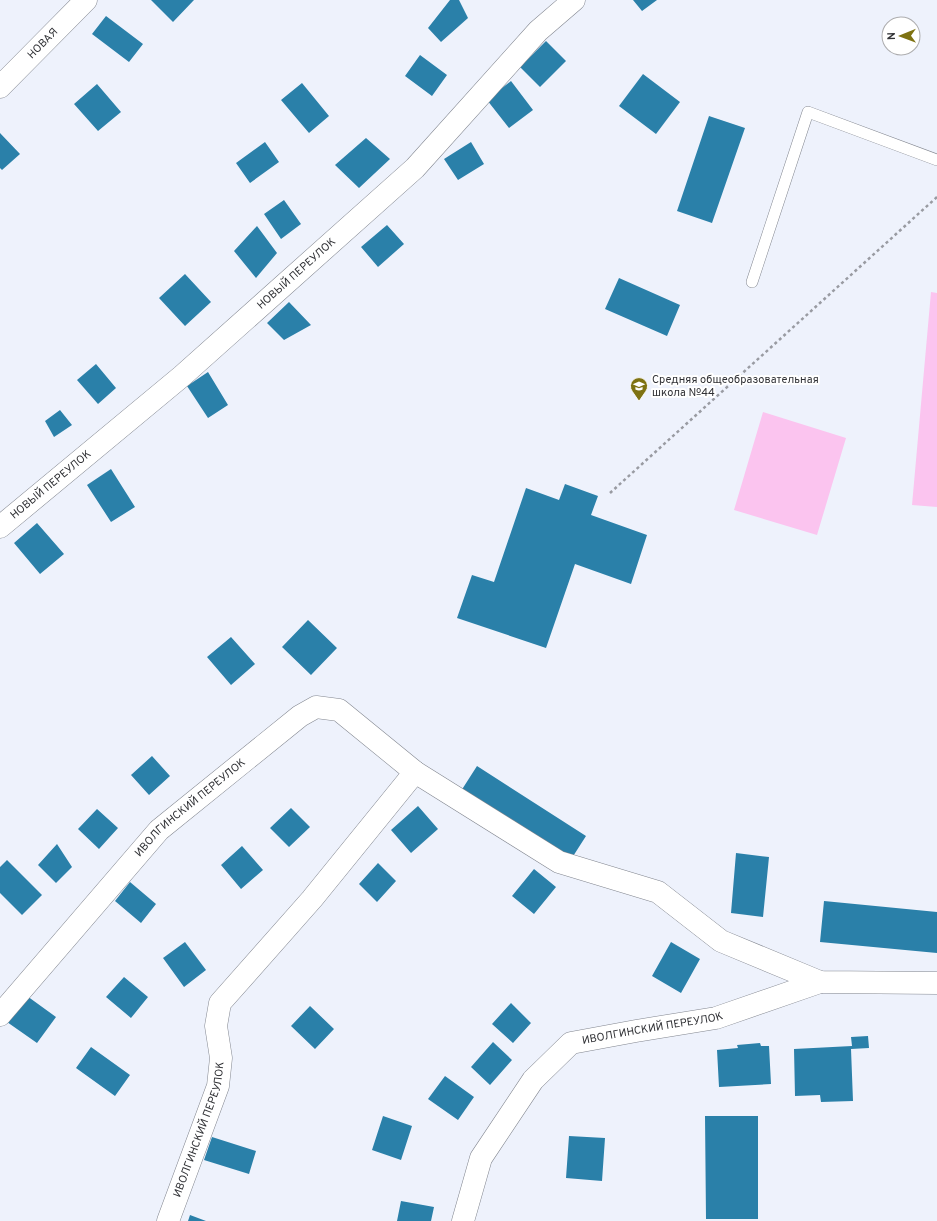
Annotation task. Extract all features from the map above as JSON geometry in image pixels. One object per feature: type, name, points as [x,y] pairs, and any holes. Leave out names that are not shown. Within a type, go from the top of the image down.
[{"type":"street","name":"НОВАЯ","points":[[0,87],[86,0]]},
{"type":"street","name":"НОВЫЙ ПЕРЕУЛОК","points":[[0,527],[182,376],[415,168],[538,31],[574,0]]},
{"type":"street","name":"ИВОЛГИНСКИЙ ПЕРЕУЛОК","points":[[0,1015],[159,830],[300,716],[316,707],[339,710],[415,772],[559,862],[658,892],[721,941],[820,982]]},
{"type":"street","name":"ИВОЛГИНСКИЙ ПЕРЕУЛОК","points":[[168,1221],[218,1086],[221,1058],[216,1026],[220,1003],[312,899],[415,772]]},
{"type":"street","name":"ИВОЛГИНСКИЙ ПЕРЕУЛОК","points":[[463,1221],[481,1158],[533,1080],[571,1043],[716,1018],[820,982],[937,983]]},
{"type":"lane","points":[[752,282],[808,112],[937,160]]},
{"type":"path","points":[[610,493],[937,197]]},
{"type":"shaded area","points":[[931,292],[937,293],[937,507],[912,505]]},
{"type":"shaded area","points":[[763,412],[846,438],[817,535],[734,510]]},
{"type":"building","points":[[151,0],[194,0],[173,22]]},
{"type":"building","points":[[450,0],[459,0],[468,18],[441,42],[428,28]]},
{"type":"building","points":[[633,0],[657,0],[642,11]]},
{"type":"building","points":[[106,16],[143,44],[129,62],[92,34]]},
{"type":"building","points":[[546,41],[566,61],[540,87],[520,67]]},
{"type":"building","points":[[420,55],[447,75],[432,96],[405,76]]},
{"type":"building","points":[[643,74],[680,102],[656,134],[619,106]]},
{"type":"building","points":[[511,81],[533,110],[509,128],[487,100]]},
{"type":"building","points":[[302,83],[329,116],[309,133],[281,100]]},
{"type":"building","points":[[97,84],[121,112],[98,131],[74,104]]},
{"type":"building","points":[[709,116],[745,128],[712,223],[677,211]]},
{"type":"building","points":[[0,133],[20,154],[2,170],[0,168]]},
{"type":"building","points":[[366,138],[390,159],[359,188],[335,165]]},
{"type":"building","points":[[265,142],[279,162],[250,183],[236,163]]},
{"type":"building","points":[[471,142],[484,164],[458,180],[444,159]]},
{"type":"building","points":[[284,200],[301,224],[281,239],[264,214]]},
{"type":"building","points":[[387,225],[404,244],[378,267],[361,247]]},
{"type":"building","points":[[257,226],[277,253],[256,278],[234,251]]},
{"type":"building","points":[[185,274],[211,302],[185,326],[159,298]]},
{"type":"building","points":[[619,278],[680,305],[667,336],[605,309]]},
{"type":"building","points":[[289,302],[311,325],[284,340],[267,323]]},
{"type":"building","points":[[96,364],[116,388],[98,404],[77,380]]},
{"type":"building","points":[[208,372],[228,405],[208,418],[187,386]]},
{"type":"building","points":[[60,410],[72,425],[54,437],[45,421]]},
{"type":"building","points":[[111,469],[135,507],[111,522],[87,485]]},
{"type":"building","points":[[565,484],[598,496],[591,515],[647,535],[631,584],[575,564],[546,648],[457,618],[472,575],[494,582],[526,488],[559,500]]},
{"type":"building","points":[[37,523],[64,554],[40,574],[14,543]]},
{"type":"building","points":[[308,620],[337,648],[311,675],[282,647]]},
{"type":"building","points":[[231,637],[255,664],[231,685],[207,657]]},
{"type":"building","points":[[152,756],[170,776],[149,795],[131,775]]},
{"type":"building","points":[[477,766],[586,836],[570,861],[461,791]]},
{"type":"building","points":[[418,806],[438,829],[411,853],[391,830]]},
{"type":"building","points":[[291,808],[310,827],[289,847],[270,828]]},
{"type":"building","points":[[97,809],[118,828],[99,849],[78,829]]},
{"type":"building","points":[[57,844],[72,867],[56,883],[38,865]]},
{"type":"building","points":[[242,846],[263,870],[241,889],[221,865]]},
{"type":"building","points":[[736,853],[769,857],[763,917],[731,913]]},
{"type":"building","points":[[7,860],[42,895],[22,915],[0,893],[0,867]]},
{"type":"building","points":[[378,863],[396,881],[377,902],[359,884]]},
{"type":"building","points":[[534,869],[556,887],[534,914],[512,896]]},
{"type":"building","points":[[130,882],[156,904],[141,923],[115,901]]},
{"type":"building","points":[[824,901],[937,912],[937,953],[820,942]]},
{"type":"building","points":[[185,942],[206,970],[184,987],[163,958]]},
{"type":"building","points":[[671,942],[700,959],[681,993],[652,976]]},
{"type":"building","points":[[124,977],[148,997],[131,1018],[106,997]]},
{"type":"building","points":[[27,996],[56,1017],[37,1043],[7,1022]]},
{"type":"building","points":[[511,1003],[531,1023],[513,1043],[492,1024]]},
{"type":"building","points":[[310,1006],[334,1029],[315,1049],[291,1026]]},
{"type":"building","points":[[868,1036],[869,1048],[851,1049],[853,1101],[821,1102],[820,1095],[795,1096],[794,1049],[852,1046],[851,1037]]},
{"type":"building","points":[[493,1042],[512,1060],[490,1085],[471,1067]]},
{"type":"building","points":[[760,1043],[761,1046],[769,1046],[771,1084],[719,1087],[717,1050],[738,1048],[737,1045]]},
{"type":"building","points":[[91,1047],[130,1075],[115,1096],[76,1068]]},
{"type":"building","points":[[445,1076],[474,1097],[458,1120],[428,1099]]},
{"type":"building","points":[[383,1116],[412,1126],[401,1160],[372,1150]]},
{"type":"building","points":[[705,1116],[758,1116],[758,1219],[706,1219]]},
{"type":"building","points":[[569,1136],[605,1138],[602,1181],[566,1178]]},
{"type":"building","points":[[212,1137],[256,1151],[249,1174],[204,1160]]},
{"type":"building","points":[[401,1201],[434,1207],[431,1221],[397,1221]]},
{"type":"building","points":[[190,1215],[206,1221],[188,1221]]},
{"type":"place","name":"Средняя общеобразовательная школа №44","points":[[639,401]]}]
